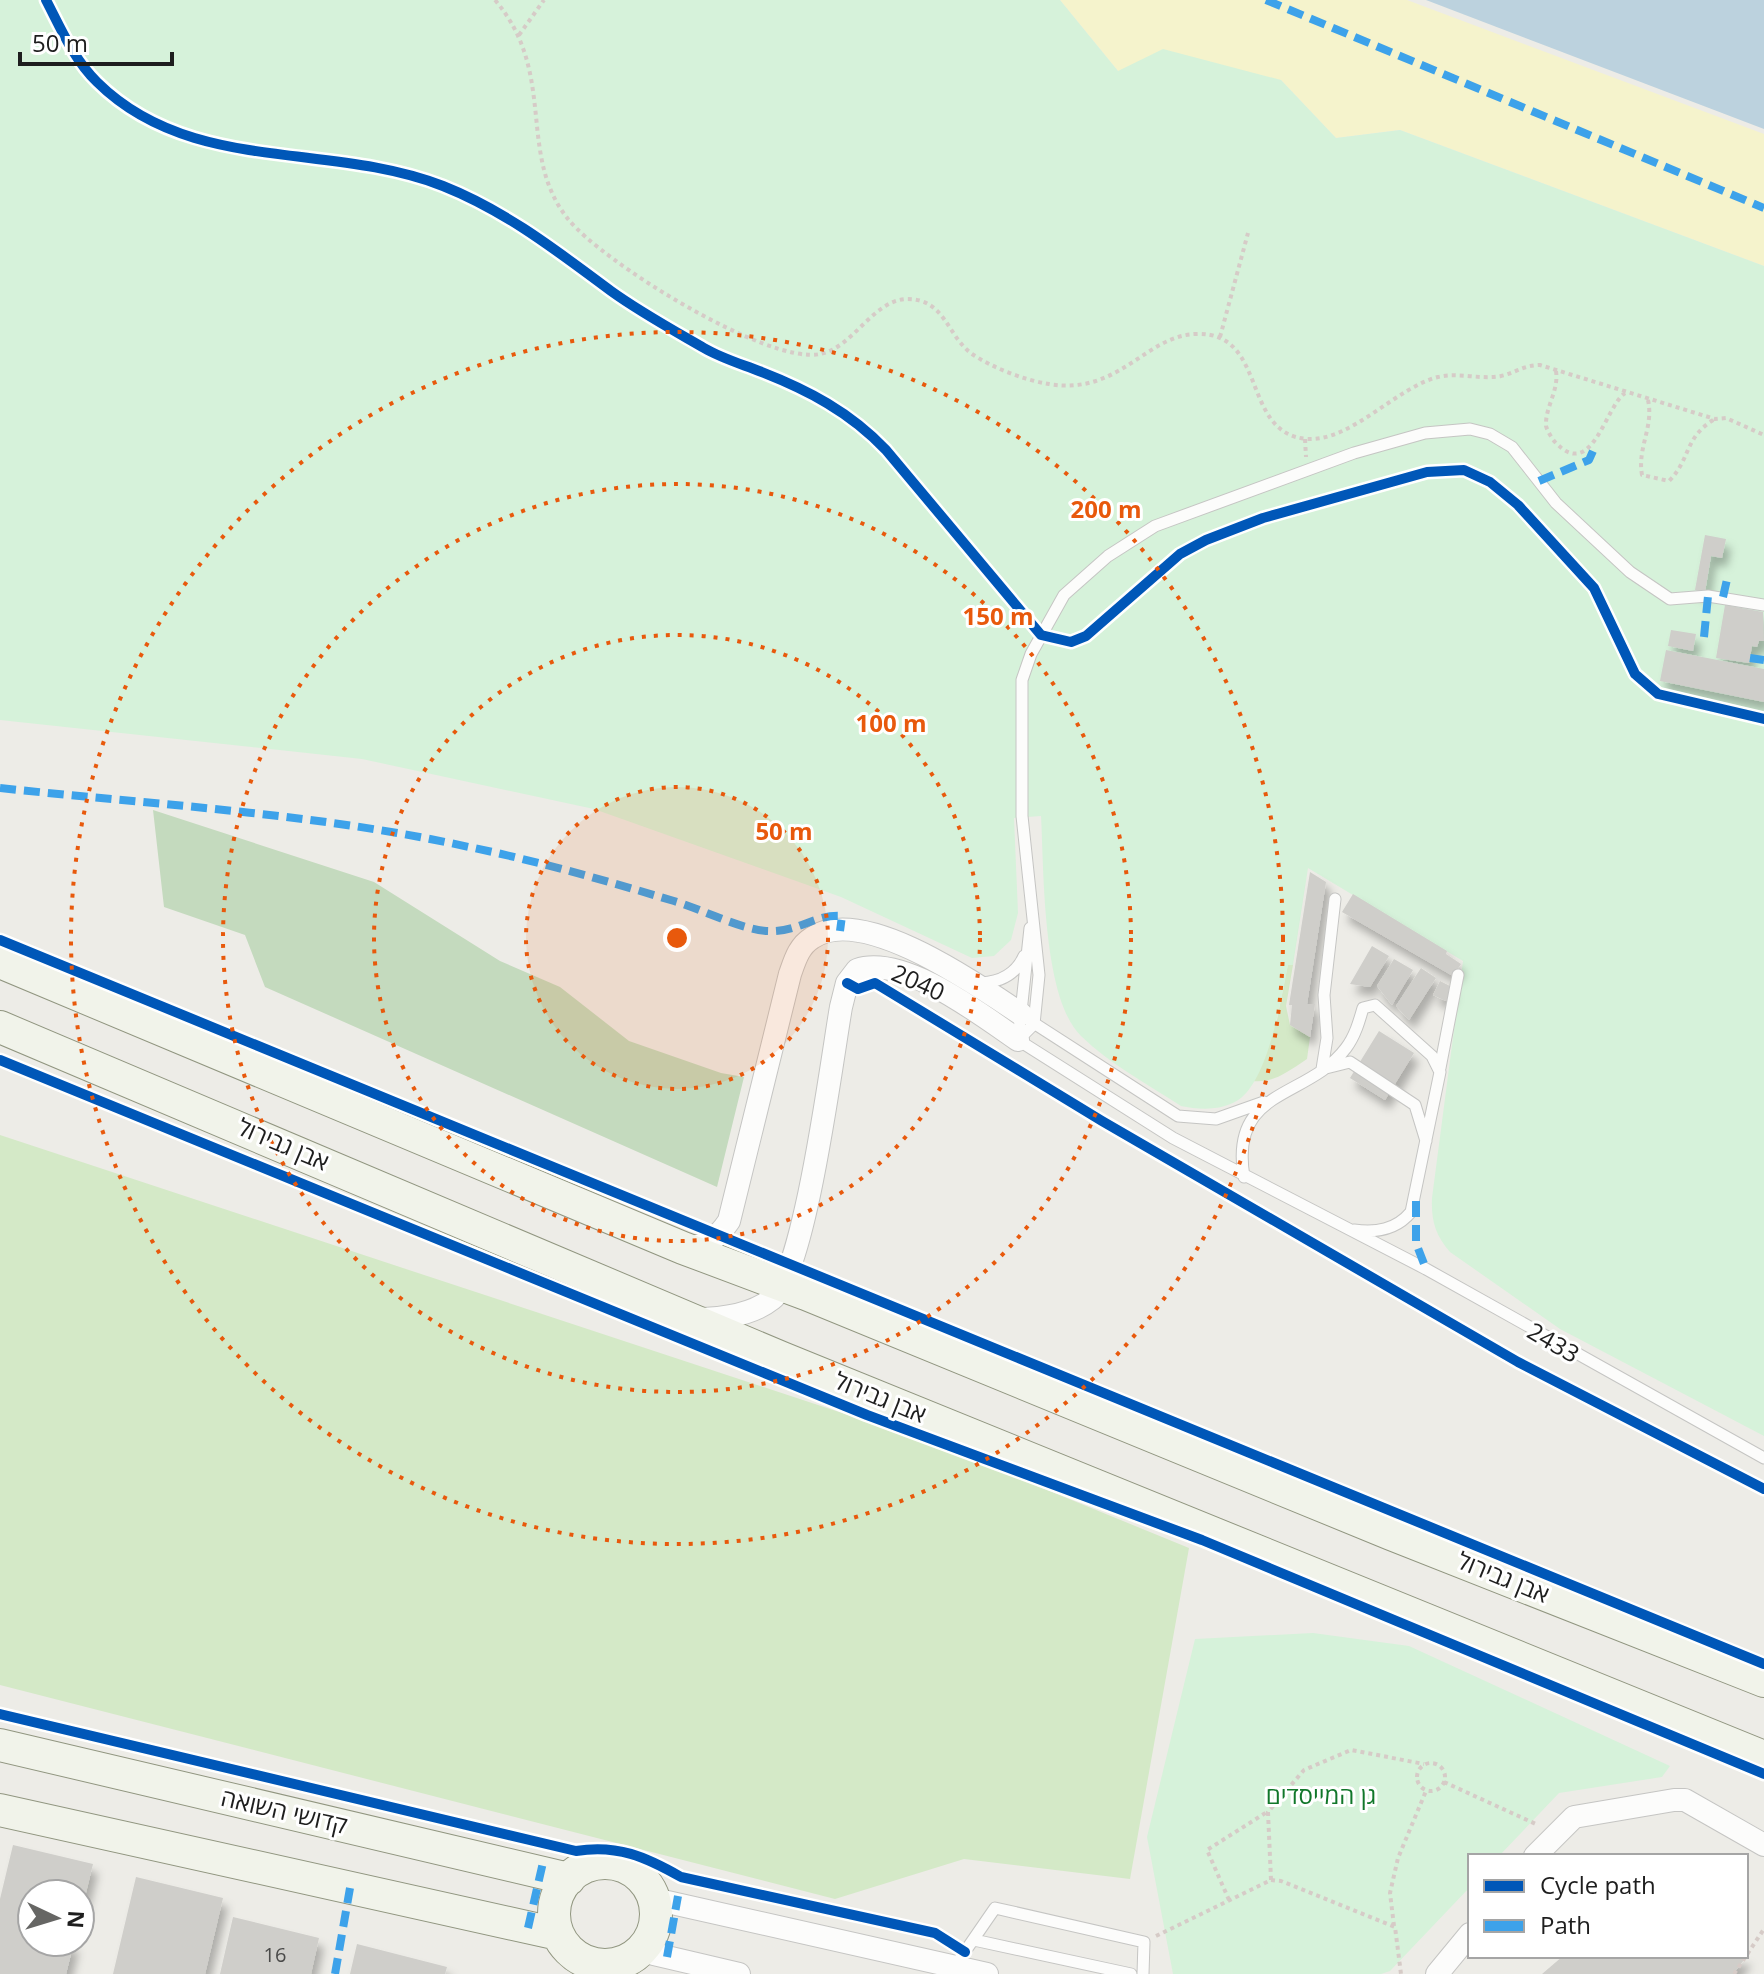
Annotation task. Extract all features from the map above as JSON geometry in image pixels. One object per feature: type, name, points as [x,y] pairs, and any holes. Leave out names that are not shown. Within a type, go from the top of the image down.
[{"type":"street","name":"2040","points":[[683,1248],[707,1245],[719,1237],[729,1221],[790,974],[796,957],[811,938],[829,931],[881,936],[903,944],[971,980],[1028,1019]]},
{"type":"street","name":"אבן גבירול","points":[[0,962],[683,1248],[1764,1681]]},
{"type":"street","name":"2040","points":[[783,1286],[801,1226],[841,1007],[847,983],[857,970],[878,967],[907,973],[1018,1040]]},
{"type":"street","name":"אבן גבירול","points":[[0,1027],[694,1319],[1764,1757]]},
{"type":"street","points":[[694,1319],[741,1313],[772,1299],[783,1286]]},
{"type":"street","name":"קדושי השואה","points":[[0,1745],[572,1865]]},
{"type":"street","points":[[1537,1854],[1574,1817],[1688,1794],[1764,1845]]},
{"type":"street","points":[[0,1810],[558,1934]]},
{"type":"street","points":[[600,1863],[617,1864],[640,1877],[654,1899],[655,1927],[641,1951],[617,1964],[588,1968],[566,1947],[558,1934],[555,1905],[572,1865],[583,1868],[600,1863]]},
{"type":"street","points":[[654,1899],[987,1974]]},
{"type":"street","points":[[1437,1974],[1468,1936]]},
{"type":"street","points":[[641,1951],[739,1974]]},
{"type":"lane","points":[[1018,1040],[1028,1019],[1039,975],[1022,816],[1022,680],[1031,654],[1064,595],[1108,556],[1155,526],[1354,453],[1425,433],[1470,429],[1512,447],[1556,503],[1630,572],[1670,599],[1708,596],[1764,605]]},
{"type":"lane","points":[[1322,1069],[1327,1038],[1324,995],[1335,899]]},
{"type":"lane","points":[[1028,1019],[1031,916]]},
{"type":"lane","points":[[971,980],[994,981],[1014,971],[1028,944]]},
{"type":"lane","points":[[1342,1228],[1384,1230],[1405,1220],[1416,1201],[1458,975]]},
{"type":"lane","points":[[1244,1177],[1244,1140],[1253,1117],[1268,1101],[1322,1069],[1345,1050],[1355,1033],[1363,1008],[1369,1004],[1432,1056],[1440,1072]]},
{"type":"lane","name":"2040","points":[[1028,1019],[1178,1116],[1216,1119],[1268,1101]]},
{"type":"lane","name":"2040","points":[[1018,1040],[1076,1080],[1244,1177],[1342,1228]]},
{"type":"lane","points":[[1322,1069],[1350,1062],[1415,1105],[1427,1145]]},
{"type":"lane","name":"2433","points":[[1342,1228],[1426,1269],[1764,1458]]},
{"type":"lane","points":[[955,1966],[995,1908],[1144,1942],[1143,1974]]},
{"type":"lane","points":[[974,1940],[1131,1974]]},
{"type":"path","points":[[495,0],[527,49],[535,82],[543,175],[568,220],[652,284],[758,344],[797,355],[820,354],[838,347],[881,311],[903,299],[916,300],[928,302],[943,315],[968,351],[994,367],[1049,384],[1083,385],[1122,372],[1170,340],[1195,334],[1220,337],[1236,347],[1265,414],[1283,431],[1305,439],[1328,437],[1438,377],[1500,376],[1527,365],[1715,419],[1726,418],[1764,435]]},
{"type":"path","points":[[519,35],[544,0]]},
{"type":"path","points":[[1220,337],[1248,233]]},
{"type":"path","points":[[1556,371],[1558,383],[1546,426],[1553,441],[1565,450],[1580,453],[1596,444],[1613,401],[1625,393]]},
{"type":"path","points":[[1648,399],[1650,424],[1639,458],[1642,475],[1654,480],[1669,481],[1679,471],[1690,440],[1700,427],[1715,419]]},
{"type":"path","points":[[1229,1900],[1207,1850],[1268,1812],[1304,1770],[1351,1750],[1432,1763],[1442,1768],[1444,1782],[1440,1789],[1426,1791],[1419,1787],[1416,1777],[1424,1764]]},
{"type":"path","points":[[1444,1782],[1555,1833]]},
{"type":"path","points":[[1401,1974],[1390,1893],[1398,1858],[1426,1791]]},
{"type":"path","points":[[1268,1812],[1271,1880]]},
{"type":"path","points":[[572,1865],[600,1847],[624,1850],[670,1871]]},
{"type":"path","points":[[1144,1942],[1271,1880],[1395,1927]]},
{"type":"path","points":[[1748,1953],[1764,1929]]},
{"type":"green space","points":[[0,0],[1060,0],[1118,71],[1163,49],[1281,80],[1336,138],[1400,130],[1764,266],[1764,1436],[1560,1329],[1445,1246],[1435,1227],[1432,1198],[1463,961],[1308,868],[1293,965],[1288,965],[1272,1036],[1259,1072],[1251,1087],[1234,1102],[1220,1107],[1196,1108],[1181,1106],[1116,1065],[1081,1036],[1068,1018],[1052,964],[1041,816],[1014,818],[1018,913],[1011,940],[994,956],[972,958],[841,897],[594,809],[362,759],[0,720]]},
{"type":"green space","points":[[153,810],[374,882],[500,961],[560,987],[629,1041],[721,1073],[744,1077],[717,1187],[265,987],[245,935],[164,907]]},
{"type":"green space","points":[[1288,964],[1293,965],[1286,1006],[1290,1025],[1310,1037],[1307,1059],[1270,1080],[1252,1081],[1228,1075],[1277,1020]]},
{"type":"green space","points":[[0,1135],[930,1442],[1189,1548],[1130,1879],[964,1859],[835,1899],[0,1685]]},
{"type":"green space","name":"גן המייסדים","points":[[1313,1633],[1409,1646],[1670,1766],[1662,1777],[1559,1793],[1501,1854],[1468,1854],[1468,1889],[1390,1971],[1381,1974],[1173,1974],[1147,1837],[1195,1639]]},
{"type":"sand","points":[[1060,0],[1407,0],[1764,134],[1764,266],[1400,130],[1336,138],[1281,80],[1118,71]]},
{"type":"water","points":[[1426,0],[1764,0],[1764,129]]},
{"type":"building","points":[[1705,535],[1726,539],[1722,558],[1711,556],[1705,592],[1695,590]]},
{"type":"building","points":[[1725,605],[1763,612],[1764,641],[1759,641],[1757,647],[1752,646],[1749,663],[1716,658]]},
{"type":"building","points":[[1671,630],[1696,634],[1693,651],[1668,646]]},
{"type":"building","points":[[1666,650],[1764,669],[1764,702],[1660,681]]},
{"type":"building","points":[[1310,872],[1326,882],[1307,1004],[1315,1004],[1310,1037],[1290,1025],[1292,1005],[1289,1005]]},
{"type":"building","points":[[1353,894],[1447,951],[1446,954],[1461,964],[1453,976],[1342,912]]},
{"type":"building","points":[[1372,946],[1389,956],[1370,987],[1350,984]]},
{"type":"building","points":[[1394,959],[1413,970],[1392,1005],[1377,986]]},
{"type":"building","points":[[1421,968],[1436,978],[1409,1020],[1396,1006]]},
{"type":"building","points":[[1440,981],[1452,987],[1446,1001],[1433,995]]},
{"type":"building","points":[[1379,1031],[1414,1053],[1385,1100],[1350,1078]]},
{"type":"building","points":[[13,1845],[93,1864],[90,1878],[16,1878],[16,1958],[70,1958],[66,1974],[0,1974],[0,1899]]},
{"type":"building","points":[[136,1877],[223,1898],[205,1974],[113,1974]]},
{"type":"building","points":[[233,1917],[319,1938],[311,1974],[220,1974]]},
{"type":"building","points":[[357,1944],[447,1967],[445,1974],[350,1974]]},
{"type":"building","points":[[1561,1958],[1745,1958],[1733,1974],[1542,1974]]},
{"type":"marked path","points":[[1266,0],[1764,208]]},
{"type":"marked path","points":[[1539,481],[1589,460],[1596,444]]},
{"type":"marked path","points":[[1723,597],[1728,575]]},
{"type":"marked path","points":[[1704,637],[1708,596]]},
{"type":"marked path","points":[[1750,658],[1764,660]]},
{"type":"marked path","points":[[0,788],[235,811],[411,835],[572,872],[674,901],[756,929],[777,931],[842,916],[840,931]]},
{"type":"marked path","points":[[1416,1201],[1416,1243],[1426,1269]]},
{"type":"marked path","points":[[528,1928],[544,1858]]},
{"type":"marked path","points":[[335,1974],[350,1888]]},
{"type":"marked path","points":[[667,1957],[678,1896]]},
{"type":"cycle path","points":[[46,0],[81,64],[97,82],[134,111],[175,131],[217,144],[399,172],[443,186],[510,220],[622,299],[704,348],[827,403],[858,424],[886,450],[1041,635],[1071,642],[1086,636],[1180,554],[1206,540],[1263,518],[1427,472],[1464,470],[1490,482],[1518,505],[1594,588],[1635,674],[1658,694],[1764,719]]},
{"type":"cycle path","points":[[0,940],[1764,1664]]},
{"type":"cycle path","points":[[847,983],[858,989],[875,983],[1102,1121],[1518,1362],[1764,1489]]},
{"type":"cycle path","points":[[0,1060],[867,1415],[1202,1540],[1764,1774]]},
{"type":"cycle path","points":[[0,1714],[576,1851],[605,1849],[631,1854],[681,1877],[935,1933],[965,1952]]}]
